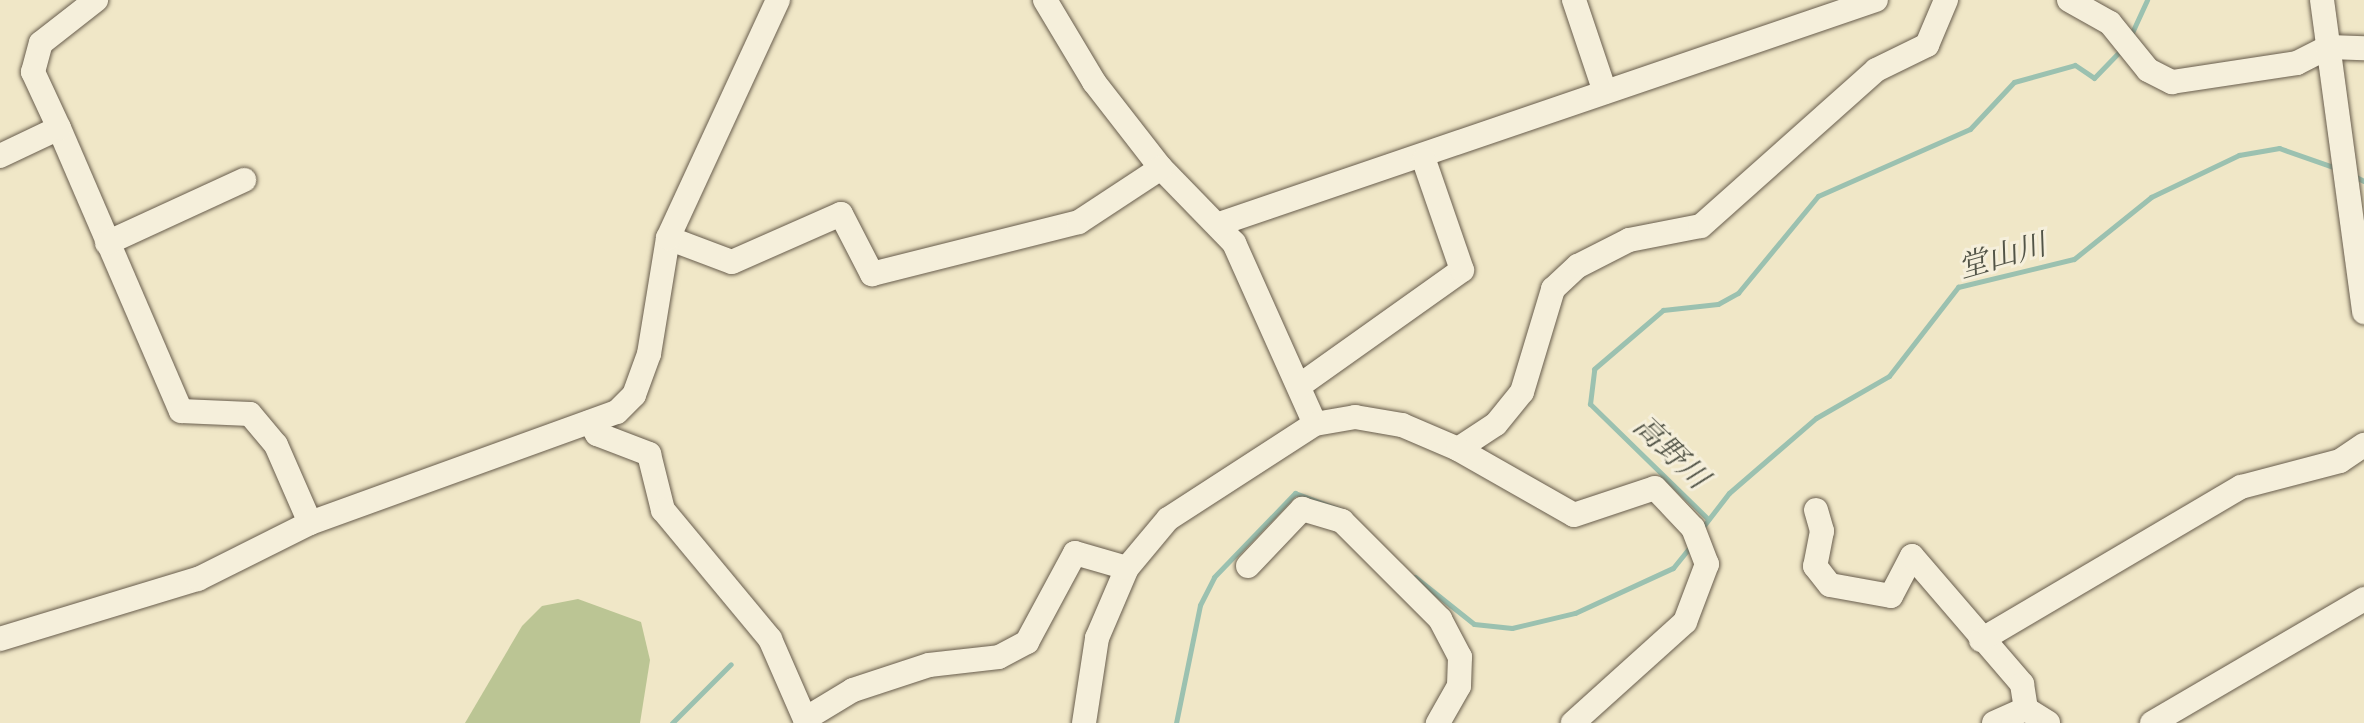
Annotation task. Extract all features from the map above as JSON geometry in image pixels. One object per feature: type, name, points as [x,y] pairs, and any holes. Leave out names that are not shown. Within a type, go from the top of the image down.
[{"type":"street","points":[[96,0],[41,43],[33,72],[181,411],[250,414],[276,445],[310,523]]},
{"type":"street","points":[[0,639],[198,579],[310,523],[617,412],[634,395],[649,354],[668,238],[778,0]]},
{"type":"street","points":[[1045,0],[1094,82],[1161,168],[1219,224],[1315,424]]},
{"type":"street","points":[[1574,0],[1605,92]]},
{"type":"street","points":[[1219,224],[1304,191],[1424,160],[1436,148],[1876,0]]},
{"type":"street","points":[[1458,449],[1496,424],[1522,392],[1553,289],[1578,266],[1629,240],[1701,226],[1876,70],[1927,45],[1946,0]]},
{"type":"street","points":[[2069,0],[2127,43],[2156,78],[2172,82],[2297,63],[2329,47],[2364,48]]},
{"type":"street","points":[[2322,0],[2364,312]]},
{"type":"street","points":[[0,156],[59,128]]},
{"type":"street","points":[[1299,386],[1462,270],[1424,160]]},
{"type":"street","points":[[668,238],[732,262],[841,214],[872,274],[1079,222],[1161,168]]},
{"type":"street","points":[[107,243],[244,180]]},
{"type":"street","points":[[1084,723],[1097,638],[1127,568],[1168,519],[1315,424],[1387,421],[1458,449],[1574,515],[1655,488],[1699,536],[1705,577],[1685,622],[1573,723]]},
{"type":"street","points":[[590,422],[597,434],[649,454],[663,510],[770,639],[805,719],[853,690],[929,665],[999,657],[1027,642],[1075,553],[1127,568]]},
{"type":"street","points":[[1981,640],[2241,487],[2340,461],[2364,445]]},
{"type":"street","points":[[1248,566],[1302,509],[1342,521],[1440,619],[1460,657],[1459,686],[1438,723]]},
{"type":"street","points":[[1816,510],[1822,531],[1815,566],[1830,585],[1891,596],[1912,556],[1981,640],[2022,684],[2026,709],[2048,723]]},
{"type":"street","points":[[2152,723],[2364,599]]},
{"type":"street","points":[[1994,723],[2026,709]]},
{"type":"green space","points":[[578,599],[641,622],[650,660],[640,723],[465,723],[522,626],[542,606]]},
{"type":"waterway","name":"高野川","points":[[2130,37],[2147,0]]},
{"type":"waterway","name":"高野川","points":[[1708,519],[1590,404],[1594,369],[1663,310],[1718,304],[1738,293],[1818,196],[1970,129],[2014,82],[2075,65],[2094,78],[2122,49]]},
{"type":"waterway","name":"堂山川","points":[[1702,528],[1729,493],[1816,418],[1889,376],[1958,287],[2074,259],[2151,197],[2239,155],[2279,148],[2336,168]]},
{"type":"waterway","name":"堂山川","points":[[2352,175],[2364,181]]},
{"type":"waterway","name":"高野川","points":[[1176,723],[1200,605],[1214,577],[1295,493],[1343,511]]},
{"type":"waterway","name":"高野川","points":[[1415,577],[1474,624],[1512,628],[1575,613],[1673,568],[1690,547]]},
{"type":"waterway","points":[[672,723],[731,664]]}]
